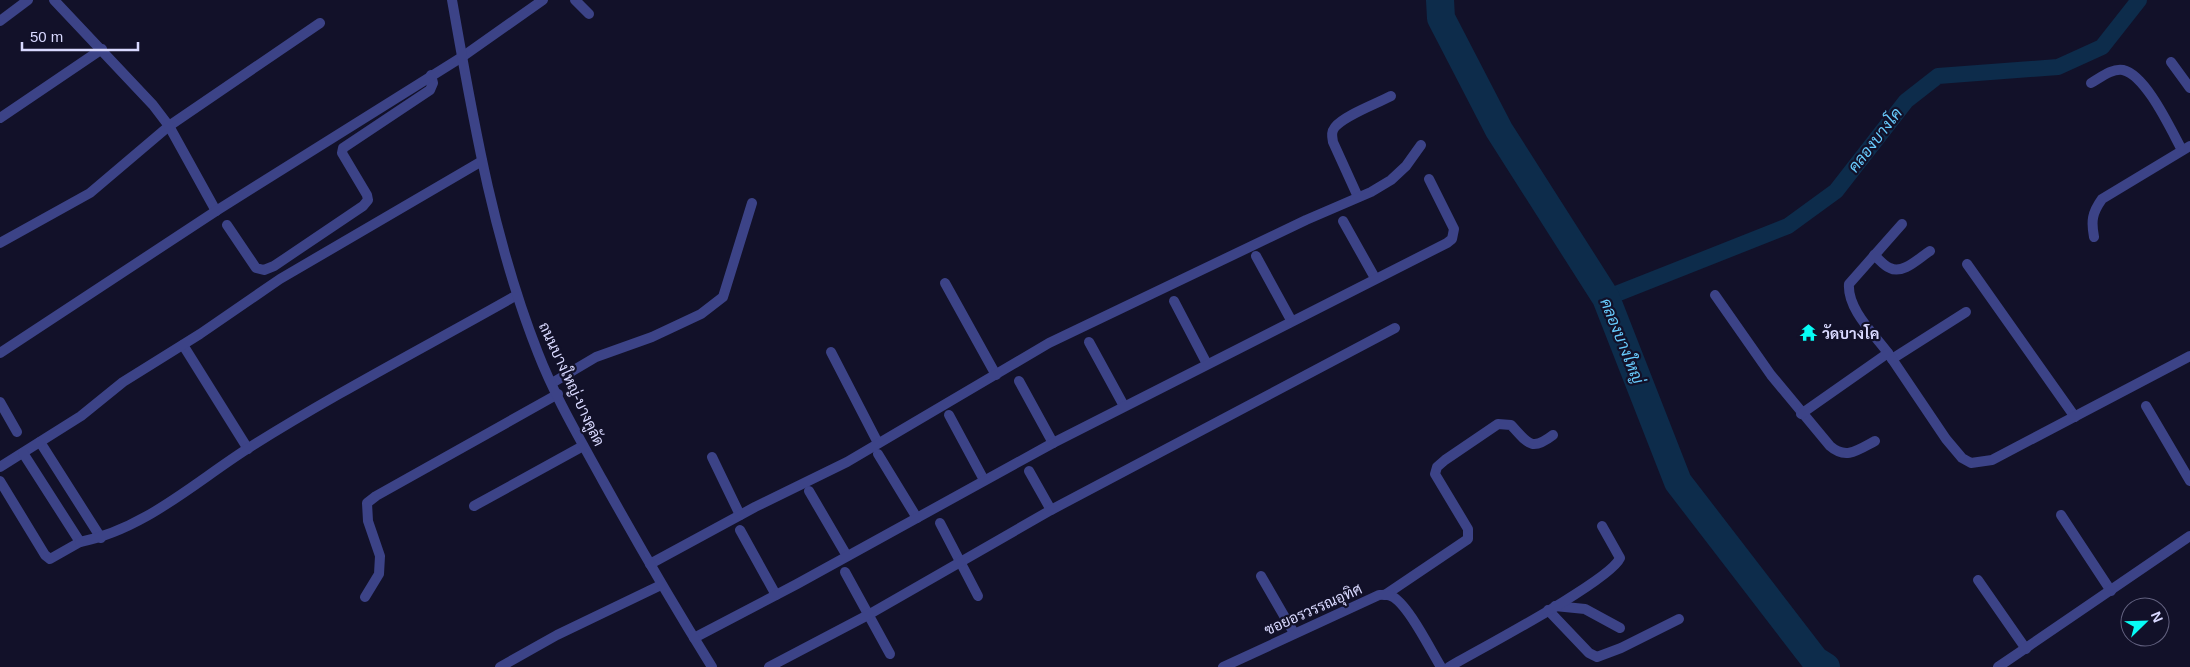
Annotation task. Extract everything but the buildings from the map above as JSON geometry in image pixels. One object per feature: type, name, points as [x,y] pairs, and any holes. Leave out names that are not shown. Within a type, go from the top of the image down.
[{"type":"street","points":[[0,20],[28,0]]},
{"type":"street","points":[[54,0],[153,105],[169,126],[216,211]]},
{"type":"street","name":"ถนนบางใหญ่-บางคูลัด","points":[[452,0],[482,161],[496,224],[517,295],[538,354],[583,446],[661,585],[712,667]]},
{"type":"street","points":[[0,353],[216,211],[462,57],[543,0]]},
{"type":"street","points":[[575,0],[588,14]]},
{"type":"street","points":[[0,243],[90,193],[169,126],[320,23]]},
{"type":"street","points":[[0,118],[102,49]]},
{"type":"street","points":[[2171,62],[2190,88]]},
{"type":"street","points":[[2091,83],[2112,71],[2122,70],[2132,74],[2147,89],[2186,148],[2102,199],[2094,210],[2092,221],[2094,237]]},
{"type":"street","points":[[227,225],[256,268],[264,270],[274,266],[363,206],[368,200],[367,195],[342,153],[343,148],[430,90],[434,83],[431,75]]},
{"type":"street","points":[[1358,197],[1331,134],[1335,127],[1345,119],[1391,96]]},
{"type":"street","points":[[650,564],[740,515],[847,462],[1049,343],[1391,180],[1406,166],[1421,145]]},
{"type":"street","points":[[0,467],[81,416],[123,382],[183,345],[280,279],[482,161]]},
{"type":"street","points":[[694,638],[1053,443],[1452,238],[1454,229],[1429,179]]},
{"type":"street","points":[[552,383],[596,356],[652,337],[701,314],[723,297],[752,204]]},
{"type":"street","points":[[1343,221],[1375,278]]},
{"type":"street","points":[[1902,224],[1849,284],[1848,293],[1854,306],[1946,439],[1962,458],[1971,462],[1992,460],[2190,356]]},
{"type":"street","points":[[1874,255],[1890,268],[1897,270],[1906,267],[1930,250]]},
{"type":"street","points":[[1256,256],[1291,320]]},
{"type":"street","points":[[1967,264],[2076,417]]},
{"type":"street","points":[[945,283],[996,375]]},
{"type":"street","points":[[0,481],[45,555],[50,559],[80,542],[101,538],[128,527],[248,449],[517,295]]},
{"type":"street","points":[[1715,295],[1801,414],[1838,452],[1853,453],[1875,441]]},
{"type":"street","points":[[1174,301],[1207,364]]},
{"type":"street","points":[[1801,414],[1890,356],[1966,312]]},
{"type":"street","points":[[769,667],[868,615],[1051,510],[1395,328]]},
{"type":"street","points":[[1089,342],[1124,406]]},
{"type":"street","points":[[183,345],[248,449]]},
{"type":"street","points":[[831,352],[878,443]]},
{"type":"street","points":[[1019,381],[1053,443]]},
{"type":"street","points":[[365,597],[379,574],[380,556],[368,521],[367,503],[384,491],[558,394]]},
{"type":"street","points":[[0,402],[17,432]]},
{"type":"street","points":[[2146,406],[2190,481]]},
{"type":"street","points":[[949,416],[984,480]]},
{"type":"street","points":[[1385,595],[1468,539],[1468,529],[1435,474],[1437,467],[1441,463],[1498,424],[1511,425],[1526,442],[1533,445],[1541,444],[1553,435]]},
{"type":"street","points":[[40,442],[101,538]]},
{"type":"street","points":[[474,506],[583,446]]},
{"type":"street","points":[[23,453],[80,542]]},
{"type":"street","points":[[878,454],[917,518]]},
{"type":"street","points":[[712,457],[740,515]]},
{"type":"street","points":[[1029,471],[1051,510]]},
{"type":"street","points":[[809,491],[847,556]]},
{"type":"street","points":[[2061,515],[2111,591]]},
{"type":"street","points":[[940,523],[978,596]]},
{"type":"street","points":[[1448,667],[1594,582],[1618,562],[1620,558],[1617,550],[1602,526]]},
{"type":"street","points":[[740,530],[776,595]]},
{"type":"street","points":[[1998,667],[2190,536]]},
{"type":"street","points":[[845,572],[890,654]]},
{"type":"street","points":[[1261,576],[1294,633]]},
{"type":"street","points":[[1978,580],[2026,649]]},
{"type":"street","points":[[500,667],[557,634],[661,585]]},
{"type":"street","name":"ซอยอรวรรณอุทิศ","points":[[1223,667],[1379,595],[1385,595],[1391,596],[1404,607],[1441,667]]},
{"type":"street","points":[[1551,608],[1589,653],[1597,657],[1621,648],[1679,619]]},
{"type":"street","points":[[1551,608],[1585,609],[1620,628]]},
{"type":"waterway","name":"คลองบางใหญ่","points":[[1440,0],[1441,18],[1499,130],[1606,298],[1678,482],[1815,660],[1826,667]]},
{"type":"waterway","name":"คลองบางโค","points":[[1606,298],[1788,226],[1836,191],[1906,101],[1938,76],[2058,67],[2102,47],[2139,0]]},
{"type":"place","name":"วัดบางโค","points":[[1808,333]]}]
